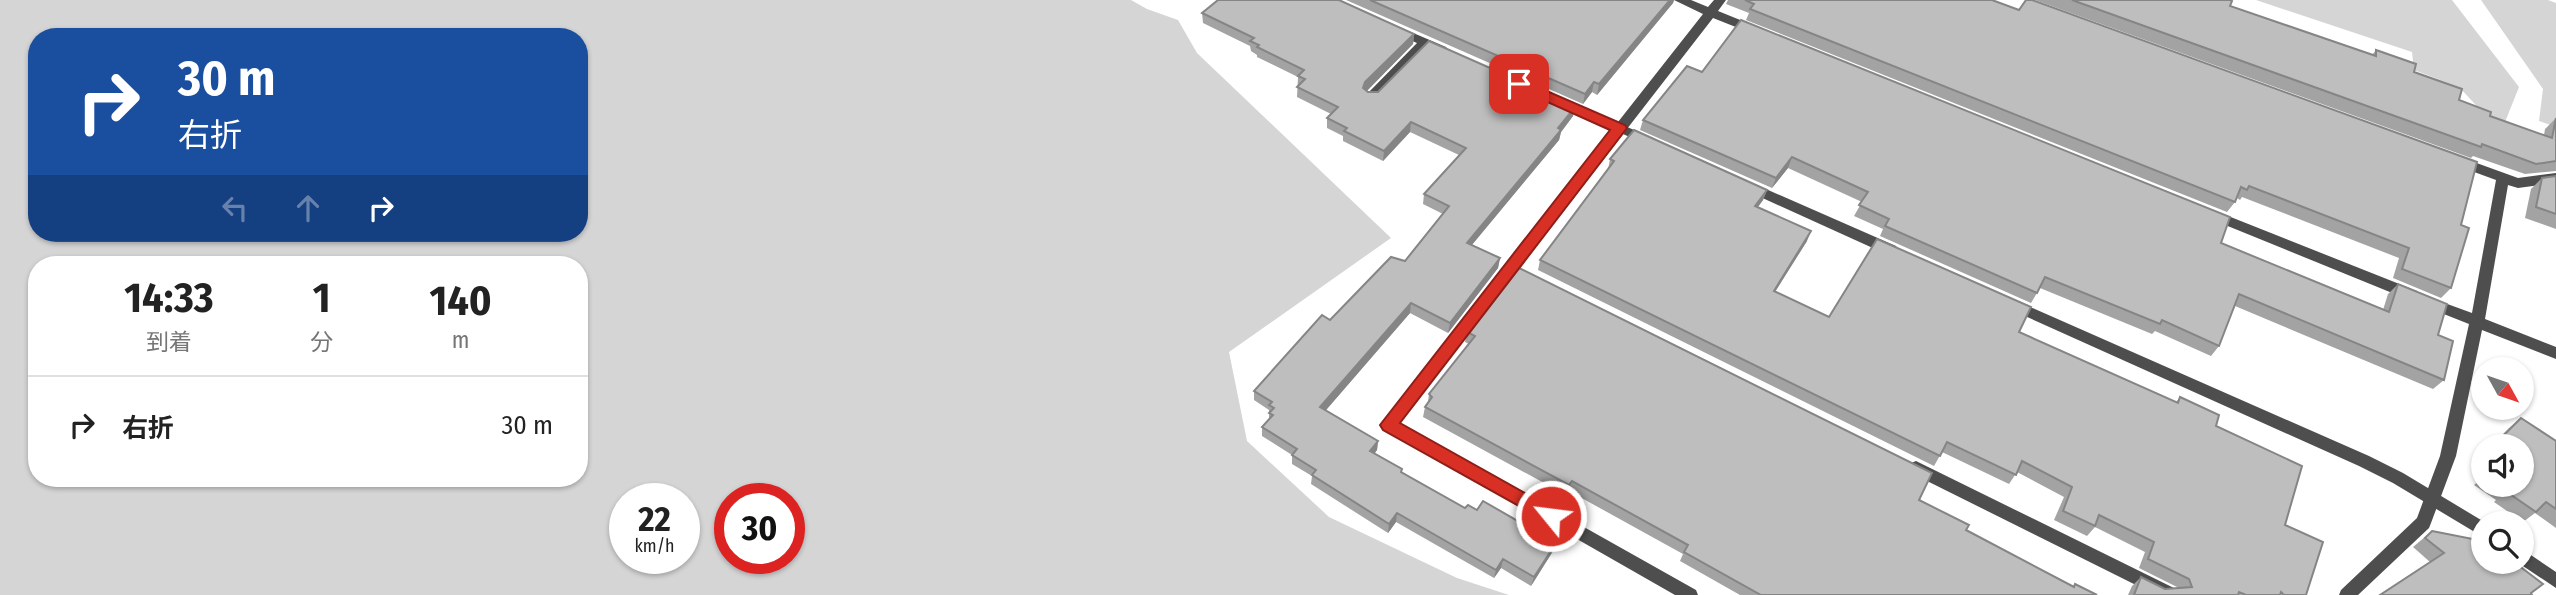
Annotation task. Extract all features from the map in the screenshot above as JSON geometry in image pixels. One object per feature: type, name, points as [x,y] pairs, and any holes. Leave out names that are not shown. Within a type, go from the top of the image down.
[{"type":"street","points":[[1680,0],[1774,38]]},
{"type":"street","points":[[1690,595],[1389,425],[1518,269],[1619,128],[1720,0]]},
{"type":"street","points":[[1389,26],[1450,54]]},
{"type":"street","points":[[1371,97],[1425,42]]},
{"type":"street","points":[[1552,99],[1663,148]]},
{"type":"street","points":[[2451,159],[2518,183],[2556,178]]},
{"type":"street","points":[[2347,595],[2423,523],[2433,499],[2448,456],[2477,322],[2503,178]]},
{"type":"street","points":[[1740,182],[1905,256]]},
{"type":"street","points":[[2196,208],[2556,353]]},
{"type":"street","points":[[1994,296],[2364,461],[2471,523]]},
{"type":"street","points":[[1898,458],[2172,595]]},
{"type":"street","points":[[2534,565],[2556,581]]},
{"type":"shaded area","points":[[0,0],[1131,0],[1178,20],[1197,53],[1391,238],[1229,352],[1247,441],[1329,517],[1457,578],[1509,595],[0,595]]},
{"type":"shaded area","points":[[2256,0],[2452,0],[2519,87],[2501,132],[2459,87],[2414,70],[2412,52]]},
{"type":"shaded area","points":[[2481,0],[2548,0],[2556,3],[2556,127],[2539,121],[2543,89]]},
{"type":"building","points":[[1218,0],[1339,0],[1414,34],[1365,82],[1363,88],[1368,92],[1378,92],[1429,41],[1576,106],[1558,128],[1561,130],[1467,243],[1500,258],[1450,323],[1411,303],[1320,407],[1378,441],[1370,451],[1402,469],[1401,472],[1465,508],[1468,505],[1477,510],[1483,501],[1556,543],[1534,577],[1503,559],[1496,570],[1397,513],[1389,524],[1312,475],[1316,470],[1292,455],[1297,449],[1262,427],[1273,415],[1269,413],[1274,408],[1269,405],[1272,402],[1254,391],[1322,315],[1330,320],[1391,257],[1405,261],[1449,206],[1424,194],[1466,148],[1411,122],[1384,151],[1344,131],[1347,128],[1327,118],[1338,107],[1297,87],[1305,79],[1298,76],[1304,70],[1257,47],[1259,45],[1250,41],[1254,38],[1202,13]]},
{"type":"building","points":[[1370,0],[1670,0],[1599,84],[1594,82],[1585,94]]},
{"type":"building","points":[[1745,0],[1992,0],[2019,10],[2026,0],[2032,0],[2477,162],[2461,225],[2469,228],[2451,288],[2402,269],[2409,248],[2249,186],[2247,190],[2241,187],[2235,202],[1750,9],[1754,4]]},
{"type":"building","points":[[2072,0],[2230,0],[2230,6],[2376,56],[2376,50],[2416,64],[2414,72],[2462,89],[2459,100],[2491,112],[2490,116],[2552,138],[2556,118],[2556,161],[2536,164],[2482,144],[2481,147]]},
{"type":"building","points":[[1741,20],[2230,217],[2221,243],[2389,312],[2398,284],[2447,304],[2438,335],[2453,341],[2444,380],[2239,294],[2219,346],[2162,320],[2160,324],[2045,277],[2037,293],[1885,226],[1889,219],[1859,205],[1868,192],[1792,157],[1776,178],[1643,120],[1687,66],[1702,72]]},
{"type":"building","points":[[1634,130],[1767,190],[1755,206],[1811,231],[1774,291],[1829,317],[1877,239],[2031,307],[2019,332],[2178,403],[2180,397],[2219,415],[2216,426],[2302,466],[2285,525],[2323,542],[2306,595],[2284,595],[2281,592],[2280,595],[2246,595],[2239,592],[2238,595],[2134,595],[2141,577],[2165,589],[2192,587],[2189,579],[2148,559],[2154,542],[2099,515],[2095,526],[2063,511],[2072,487],[2022,461],[2016,475],[1947,442],[1940,456],[1540,260],[1614,161],[1610,159]]},
{"type":"building","points":[[2556,176],[2556,214],[2536,207],[2542,178]]},
{"type":"building","points":[[1517,267],[1932,473],[1919,500],[1969,525],[1966,530],[2074,587],[2075,584],[2097,595],[1761,595],[1684,552],[1688,545],[1572,481],[1569,485],[1425,407],[1432,397],[1429,394],[1475,336],[1467,332]]},
{"type":"building","points":[[2519,420],[2524,420],[2556,441],[2556,509],[2546,502],[2536,512],[2514,497],[2534,497],[2534,434],[2505,434]]},
{"type":"building","points":[[2432,531],[2471,539],[2471,574],[2530,574],[2543,584],[2531,593],[2532,595],[2380,595],[2444,553],[2425,538]]},
{"type":"route","points":[[1519,84],[1619,128],[1389,425],[1551,516]]}]
